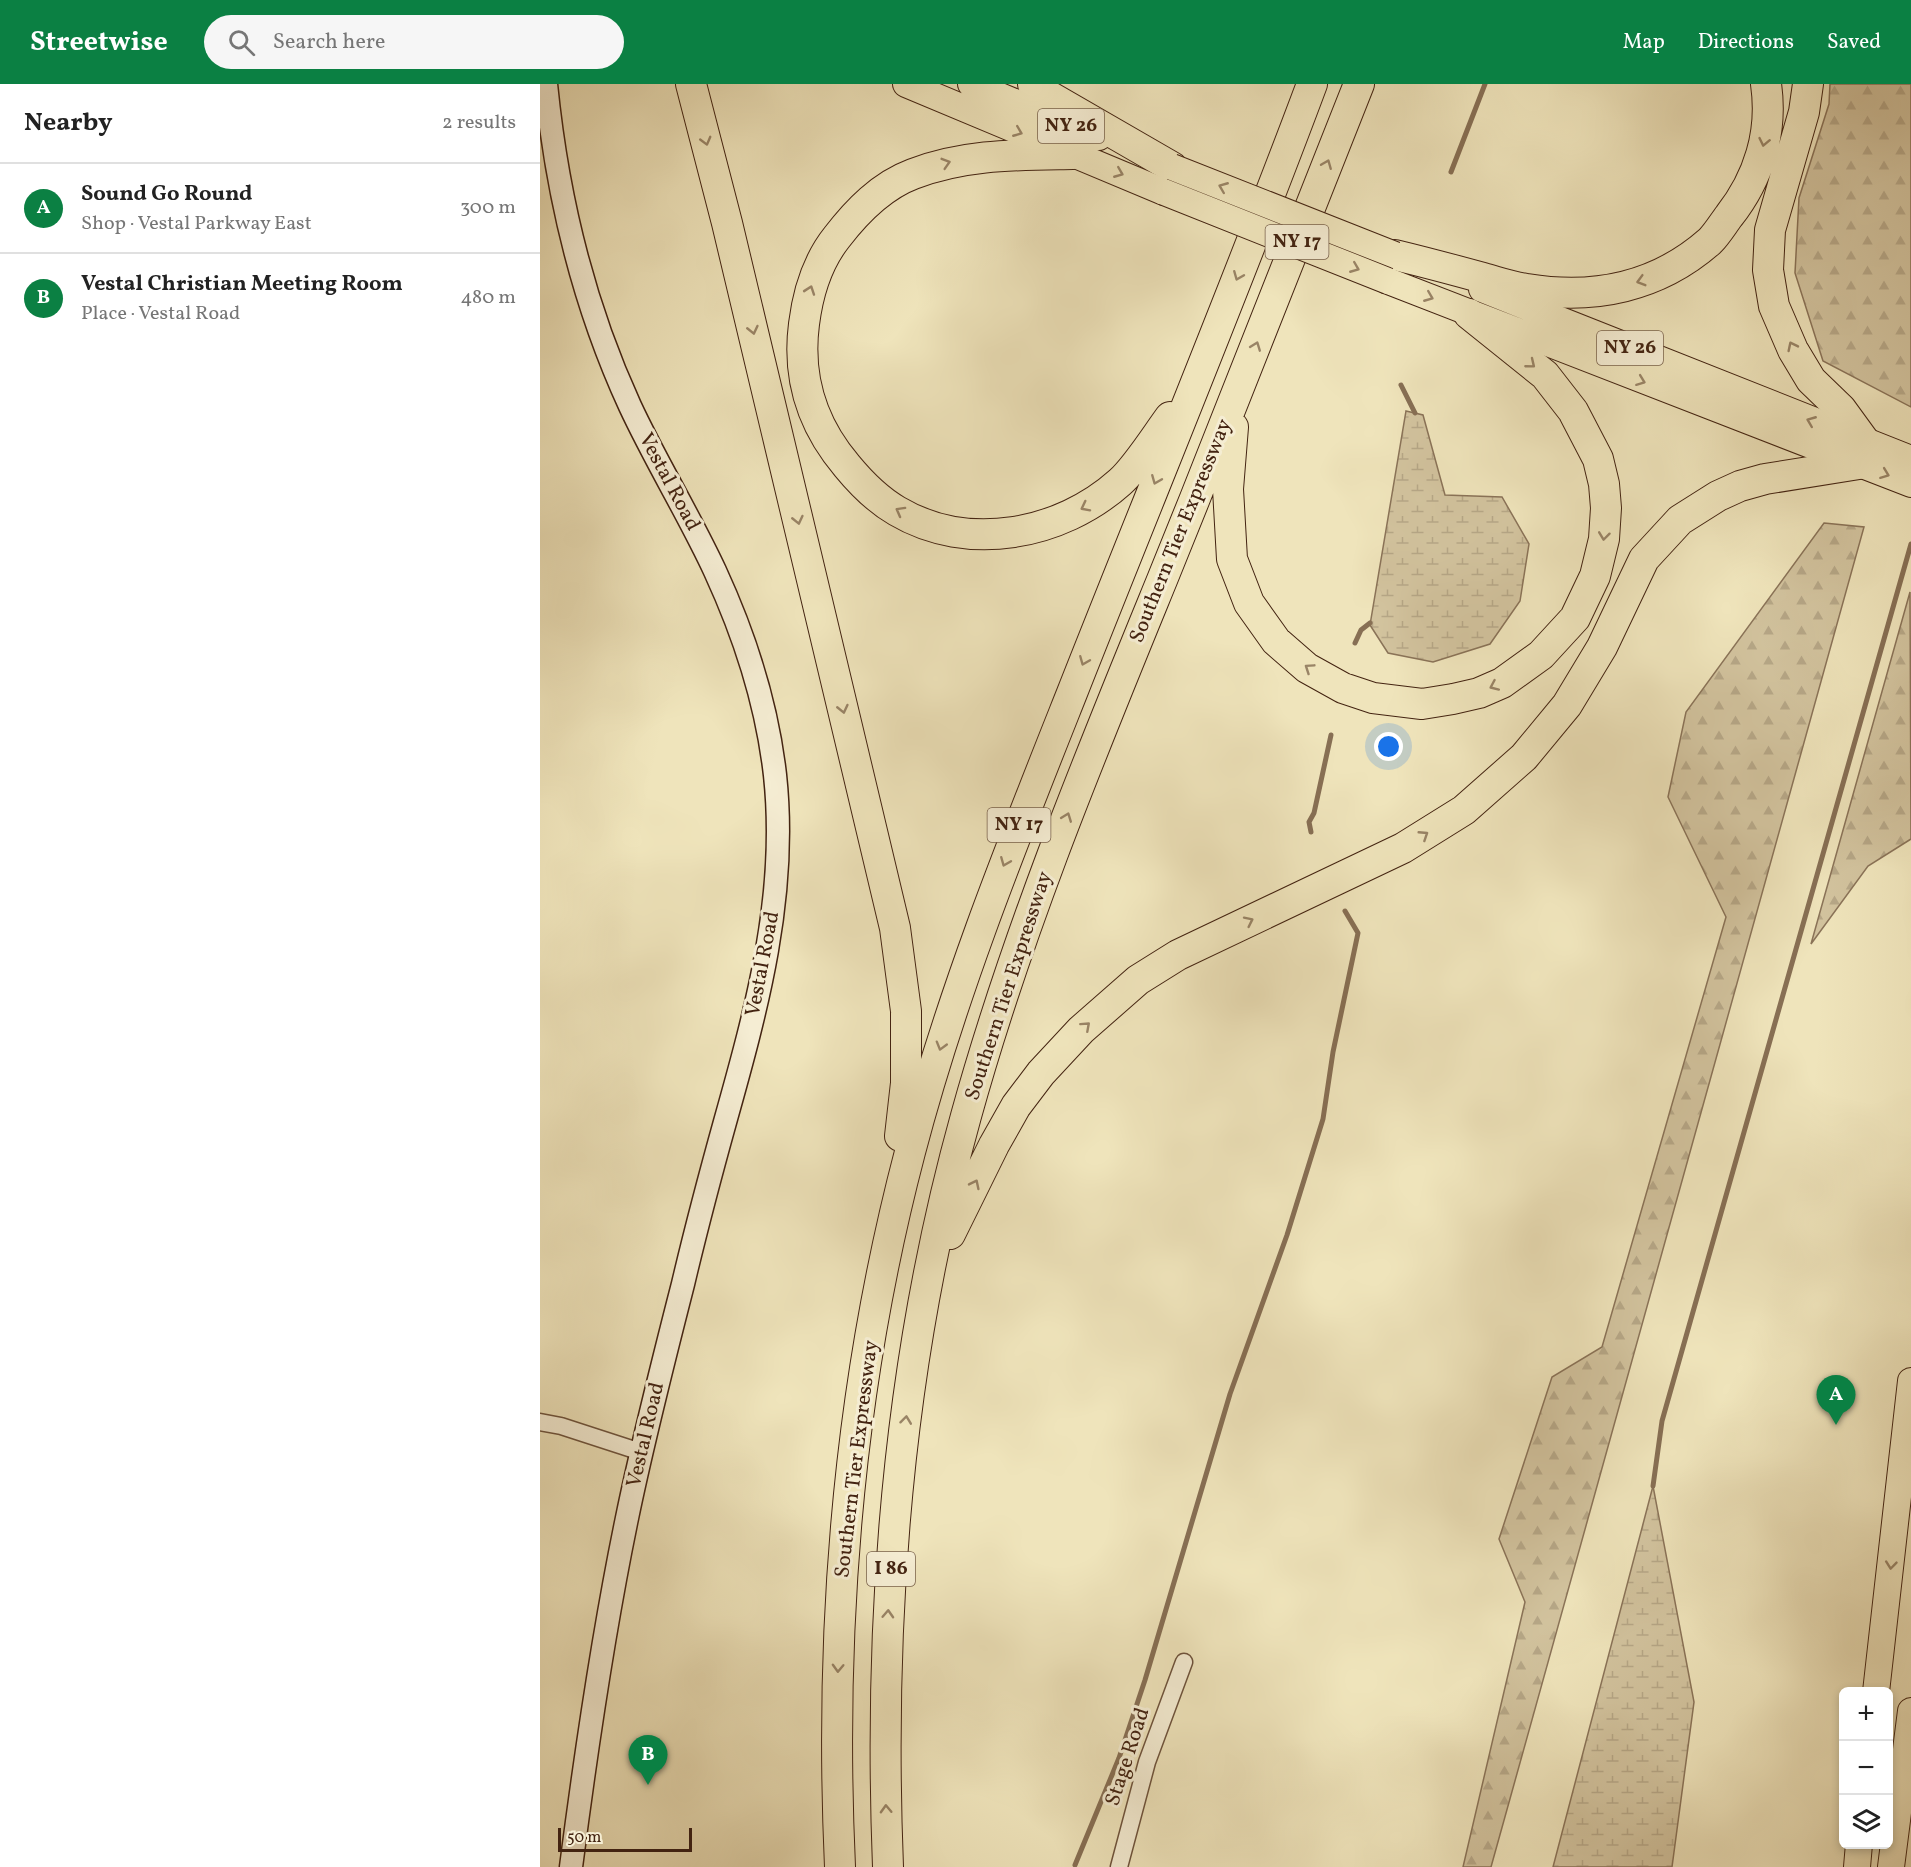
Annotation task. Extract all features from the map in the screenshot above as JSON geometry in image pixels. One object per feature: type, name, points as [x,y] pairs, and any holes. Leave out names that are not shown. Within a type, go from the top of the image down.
[{"type":"highway","points":[[691,84],[728,223],[895,928],[906,1011],[906,1083],[882,1276]]},
{"type":"highway","points":[[1033,84],[1168,179]]},
{"type":"highway","name":"Southern Tier Expressway","points":[[840,1867],[836,1721],[840,1600],[851,1476],[864,1378],[882,1276],[910,1154],[951,1014],[995,888],[1193,386],[1263,217],[1312,84]]},
{"type":"highway","name":"Southern Tier Expressway","points":[[888,1867],[885,1690],[892,1547],[909,1389],[930,1274],[966,1118],[1005,987],[1062,831],[1359,84]]},
{"type":"highway","points":[[1391,268],[1526,289],[1591,293],[1645,281],[1676,267],[1711,239],[1745,196],[1761,158],[1766,133],[1769,105],[1766,84]]},
{"type":"highway","points":[[930,1274],[994,1144],[1016,1106],[1041,1073],[1081,1030],[1138,980],[1188,950],[1403,848],[1464,810],[1524,757],[1567,705],[1602,647],[1644,559],[1680,520],[1718,496],[1740,486],[1862,453],[1841,409],[1811,380],[1793,350],[1774,306],[1768,270],[1770,230],[1804,112],[1808,84]]},
{"type":"highway","points":[[1073,154],[999,156],[953,161],[910,175],[873,197],[853,216],[825,252],[807,297],[801,343],[807,397],[818,423],[833,450],[862,484],[897,511],[931,526],[970,534],[1016,533],[1053,523],[1096,501],[1122,480],[1193,386]]},
{"type":"highway","points":[[1234,400],[1228,489],[1233,559],[1249,603],[1276,641],[1307,668],[1343,688],[1373,698],[1422,704],[1479,693],[1502,683],[1541,655],[1575,618],[1595,576],[1604,539],[1606,508],[1604,484],[1598,459],[1573,411],[1545,375],[1469,314]]},
{"type":"main road","name":"NY 26","points":[[906,84],[1073,154],[1168,179]]},
{"type":"main road","name":"NY 26","points":[[971,84],[1168,179],[1862,453],[1911,484]]},
{"type":"main road","name":"NY 26","points":[[1391,268],[1469,314],[1862,453],[1911,459]]},
{"type":"main road","points":[[1877,1687],[1911,1381]]},
{"type":"main road","points":[[1891,1867],[1911,1712]]},
{"type":"main road","points":[[1857,1867],[1859,1849]]},
{"type":"street","name":"Vestal Road","points":[[546,84],[551,132],[563,203],[593,313],[632,410],[714,570],[740,629],[759,689],[767,723],[777,799],[779,852],[777,889],[767,958],[641,1452],[616,1572],[571,1867]]},
{"type":"street","points":[[540,1422],[561,1426],[641,1452]]},
{"type":"street","name":"Stage Road","points":[[1119,1867],[1147,1762],[1184,1662]]},
{"type":"green space","points":[[1830,84],[1911,84],[1911,407],[1823,361],[1795,273],[1799,198],[1829,104]]},
{"type":"green space","points":[[1406,411],[1423,415],[1445,495],[1502,497],[1529,544],[1520,601],[1490,644],[1433,662],[1388,653],[1370,625]]},
{"type":"green space","points":[[1824,523],[1864,527],[1491,1867],[1463,1867],[1525,1602],[1499,1539],[1552,1377],[1602,1347],[1726,917],[1668,797],[1686,712]]},
{"type":"green space","points":[[1910,592],[1911,839],[1868,866],[1811,944]]},
{"type":"green space","points":[[1653,1486],[1694,1702],[1672,1867],[1553,1867]]},
{"type":"waterway","points":[[1451,172],[1485,84]]},
{"type":"waterway","points":[[1401,385],[1415,413]]},
{"type":"waterway","points":[[1653,1486],[1662,1421],[1911,544]]},
{"type":"waterway","points":[[1355,643],[1361,630],[1370,623]]},
{"type":"waterway","points":[[1311,832],[1309,822],[1314,813],[1331,735]]},
{"type":"waterway","points":[[1075,1865],[1119,1758],[1145,1680],[1230,1394],[1287,1235],[1323,1119],[1333,1052],[1358,933],[1345,911]]},
{"type":"place","name":"Sound Go Round","points":[[1836,1425]]},
{"type":"place","name":"Vestal Christian Meeting Room","points":[[648,1785]]}]
